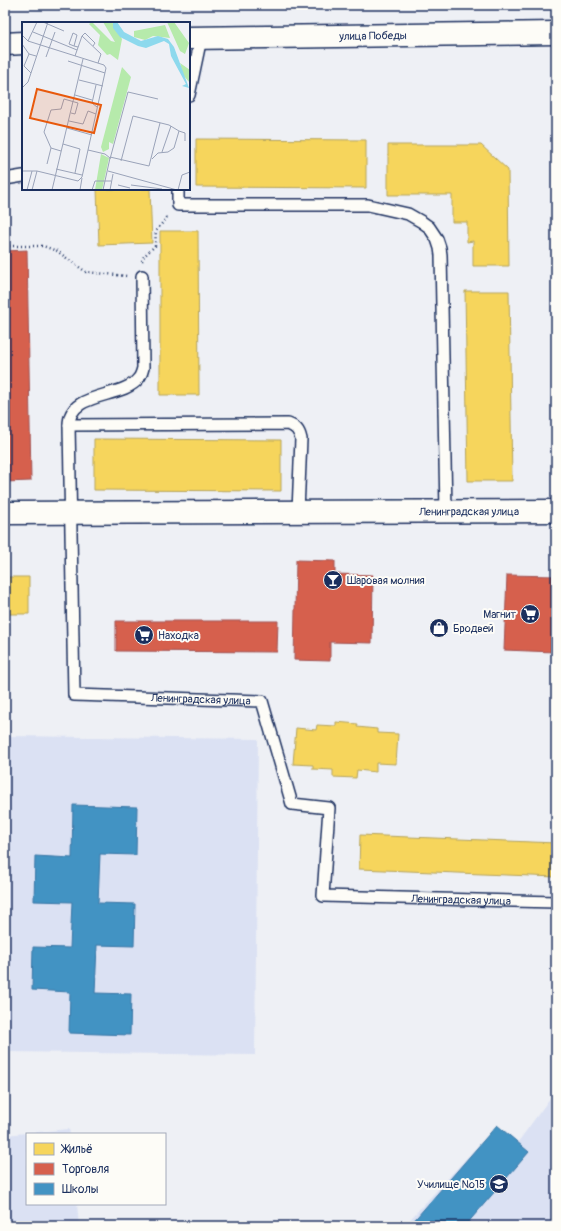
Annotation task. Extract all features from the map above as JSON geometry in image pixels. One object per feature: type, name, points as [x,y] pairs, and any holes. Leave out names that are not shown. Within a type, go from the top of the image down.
[{"type":"street","name":"улица Победы","points":[[195,38],[556,33]]},
{"type":"street","points":[[5,44],[22,43]]},
{"type":"street","name":"Ленинградская улица","points":[[5,513],[556,511]]},
{"type":"lane","points":[[190,86],[195,38]]},
{"type":"lane","points":[[5,178],[22,176]]},
{"type":"lane","points":[[178,190],[178,205],[368,205],[408,214],[429,227],[437,239],[441,255],[446,511]]},
{"type":"lane","points":[[70,512],[69,418],[75,408],[85,402],[125,388],[137,381],[141,375],[143,368],[142,276]]},
{"type":"lane","points":[[69,425],[288,424],[296,427],[300,432],[301,439],[298,511]]},
{"type":"lane","name":"Ленинградская улица","points":[[70,512],[74,695],[262,701],[292,804],[328,808],[323,896],[556,902]]},
{"type":"path","points":[[5,246],[43,246],[57,251],[86,272],[142,276],[143,259],[144,256],[155,246],[156,230],[178,205]]},
{"type":"shaded area","points":[[5,736],[258,739],[255,1055],[5,1052]]},
{"type":"shaded area","name":"Училище №15","points":[[556,1090],[556,1226],[404,1226],[497,1125],[518,1142]]},
{"type":"shaded area","points":[[69,1129],[70,1133],[26,1133]]},
{"type":"shaded area","points":[[26,1133],[26,1205],[77,1205],[79,1226],[5,1226],[5,1135]]},
{"type":"building: Жильё","points":[[196,139],[366,140],[366,188],[196,187]]},
{"type":"building: Жильё","points":[[388,145],[481,145],[508,170],[509,266],[473,266],[473,241],[467,242],[467,222],[452,222],[452,195],[388,195]]},
{"type":"building: Жильё","points":[[97,190],[150,190],[152,243],[99,245]]},
{"type":"building: Жильё","points":[[160,231],[198,231],[199,395],[160,395]]},
{"type":"building: Жильё","points":[[465,291],[509,291],[512,481],[468,481]]},
{"type":"building: Жильё","points":[[94,439],[281,440],[281,491],[94,490]]},
{"type":"building: Жильё","points":[[5,577],[29,577],[29,614],[5,614]]},
{"type":"building: Жильё","points":[[336,722],[358,724],[357,727],[377,729],[377,733],[398,734],[396,764],[376,763],[376,772],[357,770],[356,778],[333,777],[333,770],[313,769],[313,765],[293,764],[296,728],[316,730],[317,725],[336,726]]},
{"type":"building: Жильё","points":[[360,835],[556,843],[556,877],[359,869]]},
{"type":"building: Торговля","points":[[27,250],[31,481],[5,482],[5,251]]},
{"type":"building: Торговля","points":[[296,560],[335,561],[335,574],[373,575],[372,643],[330,642],[330,661],[294,660]]},
{"type":"building: Торговля","name":"Магнит","points":[[507,575],[556,576],[554,652],[504,650]]},
{"type":"building: Торговля","points":[[116,621],[278,621],[277,652],[116,651]]},
{"type":"building: Школы","points":[[73,805],[137,807],[136,855],[100,854],[98,903],[135,904],[134,946],[97,945],[95,993],[131,994],[130,1035],[69,1033],[70,992],[32,990],[33,947],[70,948],[72,902],[34,901],[35,856],[72,858]]},
{"type":"building: Школы","points":[[497,1125],[529,1152],[465,1226],[413,1226],[411,1224]]},
{"type":"place","name":"Шаровая молния","points":[[333,580]]},
{"type":"place","name":"Магнит","points":[[530,614]]},
{"type":"place","name":"Бродвей","points":[[439,628]]},
{"type":"place","name":"Находка","points":[[144,635]]},
{"type":"place","name":"Училище №15","points":[[499,1184]]}]
